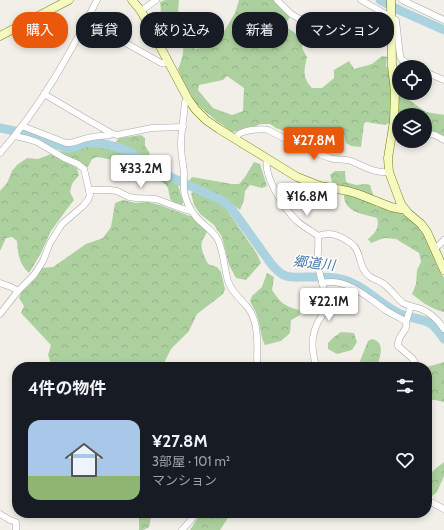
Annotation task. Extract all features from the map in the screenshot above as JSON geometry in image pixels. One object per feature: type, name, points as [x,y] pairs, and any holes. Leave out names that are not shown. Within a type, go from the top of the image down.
[{"type":"street","points":[[91,12],[97,0]]},
{"type":"street","points":[[132,0],[141,11],[188,99],[206,120],[297,178],[327,188],[358,194],[391,207],[401,209],[404,208]]},
{"type":"street","points":[[141,11],[156,0]]},
{"type":"street","points":[[277,0],[296,17]]},
{"type":"street","points":[[361,0],[384,12]]},
{"type":"street","points":[[391,0],[391,12]]},
{"type":"street","points":[[402,0],[444,20]]},
{"type":"street","points":[[0,36],[66,1]]},
{"type":"street","points":[[394,18],[396,20],[400,56],[402,60]]},
{"type":"street","points":[[0,153],[21,128],[44,94],[76,40]]},
{"type":"street","points":[[132,47],[161,63],[168,63]]},
{"type":"street","points":[[392,48],[396,108]]},
{"type":"street","points":[[432,75],[444,80]]},
{"type":"street","points":[[44,94],[117,135],[152,128],[182,127]]},
{"type":"street","points":[[188,99],[185,102],[181,144],[184,194],[191,211],[218,240],[231,289],[249,308],[253,316],[257,334],[257,362]]},
{"type":"street","points":[[21,128],[72,144],[87,138],[110,135],[112,133]]},
{"type":"street","points":[[235,139],[238,134],[242,132],[264,129],[311,151],[331,158],[346,160],[368,169],[386,173],[389,172]]},
{"type":"street","points":[[432,134],[444,140]]},
{"type":"street","points":[[0,314],[18,291],[34,275],[43,261],[50,243],[62,224],[83,206],[88,200],[90,194],[84,170],[78,164],[64,158],[37,142],[15,136]]},
{"type":"street","points":[[392,140],[388,158],[389,172],[397,194],[404,208],[421,224],[427,232],[444,270]]},
{"type":"street","points":[[267,159],[267,168],[274,186],[284,205],[298,222],[318,236],[334,234],[352,244],[358,250],[361,264],[369,276],[385,285],[404,303],[430,313],[444,329]]},
{"type":"street","points":[[89,190],[110,190],[117,191],[129,197],[156,199],[191,211]]},
{"type":"street","points":[[315,362],[313,354],[313,339],[319,321],[327,310],[328,305],[319,274],[318,236]]},
{"type":"street","points":[[435,248],[444,240]]},
{"type":"street","points":[[322,282],[339,283],[353,287],[390,313],[407,318]]},
{"type":"street","points":[[0,283],[12,287],[18,291]]},
{"type":"street","points":[[410,306],[406,328],[399,336],[398,346],[412,358],[414,362]]},
{"type":"street","points":[[432,503],[444,509]]},
{"type":"street","points":[[0,514],[16,522],[16,530]]},
{"type":"street","points":[[182,530],[193,518]]},
{"type":"green space","points":[[165,0],[179,0],[178,12],[160,12],[161,11],[160,2]]},
{"type":"green space","points":[[239,0],[275,0],[286,12],[235,12]]},
{"type":"green space","points":[[232,18],[232,48],[288,48],[288,28],[296,34],[296,48],[302,48],[307,57],[305,77],[312,88],[322,88],[334,78],[334,70],[349,61],[354,69],[372,64],[382,56],[387,57],[386,66],[390,70],[392,100],[409,100],[420,108],[392,108],[392,122],[385,125],[366,122],[364,124],[361,147],[351,146],[346,143],[344,134],[337,137],[328,135],[326,140],[315,139],[311,147],[301,144],[287,132],[270,124],[261,124],[246,130],[232,132],[200,107],[193,99],[178,69],[183,48],[224,48],[224,32]],"holes":[[[227,76],[244,88],[243,111],[232,115],[213,108],[198,90],[199,85],[223,80]]]},
{"type":"green space","points":[[432,113],[444,115],[444,139],[432,134]]},
{"type":"green space","points":[[141,135],[145,138],[145,146],[152,161],[149,167],[178,185],[183,202],[182,205],[175,204],[170,199],[168,188],[165,184],[146,172],[123,167],[114,160],[97,157],[92,159],[88,167],[61,153],[60,151],[76,151],[84,147],[96,145],[110,147],[119,138]]},
{"type":"green space","points":[[51,154],[77,168],[79,175],[72,184],[70,192],[74,200],[51,231],[40,255],[29,273],[23,266],[20,258],[17,241],[12,237],[6,238],[0,251],[0,191],[7,183],[12,171],[17,165],[27,158],[38,159]]},
{"type":"green space","points":[[254,162],[260,164],[267,186],[262,188],[250,185],[245,191],[244,200],[240,210],[223,197],[189,181],[192,177],[239,184]]},
{"type":"green space","points":[[335,171],[345,171],[346,182],[356,185],[370,185],[373,195],[372,203],[377,207],[394,210],[406,216],[425,234],[436,264],[444,278],[444,312],[431,307],[412,294],[416,284],[417,270],[421,262],[419,253],[396,239],[384,238],[371,243],[368,239],[376,230],[378,225],[377,218],[356,212],[348,206],[344,197],[345,187],[332,182],[330,175]]},
{"type":"green space","points":[[194,192],[212,199],[225,207],[257,254],[261,263],[246,280],[236,278],[229,265],[222,237],[214,225],[200,214],[194,205],[191,193]]},
{"type":"green space","points":[[123,200],[136,203],[148,202],[193,217],[207,230],[202,242],[202,252],[208,264],[217,267],[221,272],[225,289],[223,294],[197,314],[189,331],[171,349],[165,362],[50,362],[48,355],[51,345],[21,313],[24,306],[19,298],[21,293],[36,278],[42,268],[53,267],[86,244],[103,238],[111,227],[115,203]]},
{"type":"green space","points":[[267,273],[274,277],[272,290],[278,298],[286,305],[299,310],[300,315],[291,320],[290,333],[281,341],[265,345],[262,339],[256,314],[250,301],[252,296],[262,287]]},
{"type":"green space","points":[[341,332],[354,333],[357,342],[352,350],[337,354],[328,349],[328,343]]},
{"type":"green space","points":[[372,339],[379,343],[381,347],[378,362],[360,362],[368,341]]},
{"type":"green space","points":[[444,362],[444,402],[432,400],[432,366]]},
{"type":"green space","points":[[444,462],[444,476],[437,492],[432,496],[432,472]]},
{"type":"green space","points":[[139,518],[151,518],[149,527],[139,530]]},
{"type":"green space","points":[[198,518],[228,518],[220,530],[190,530]]},
{"type":"waterway","points":[[380,0],[444,30]]},
{"type":"waterway","name":"郷道川","points":[[0,128],[24,133],[67,148],[93,142],[117,147],[130,152],[164,174],[221,200],[228,205],[272,265],[282,274],[293,277],[332,277],[349,281],[398,313],[430,323],[436,328],[444,339]]}]
